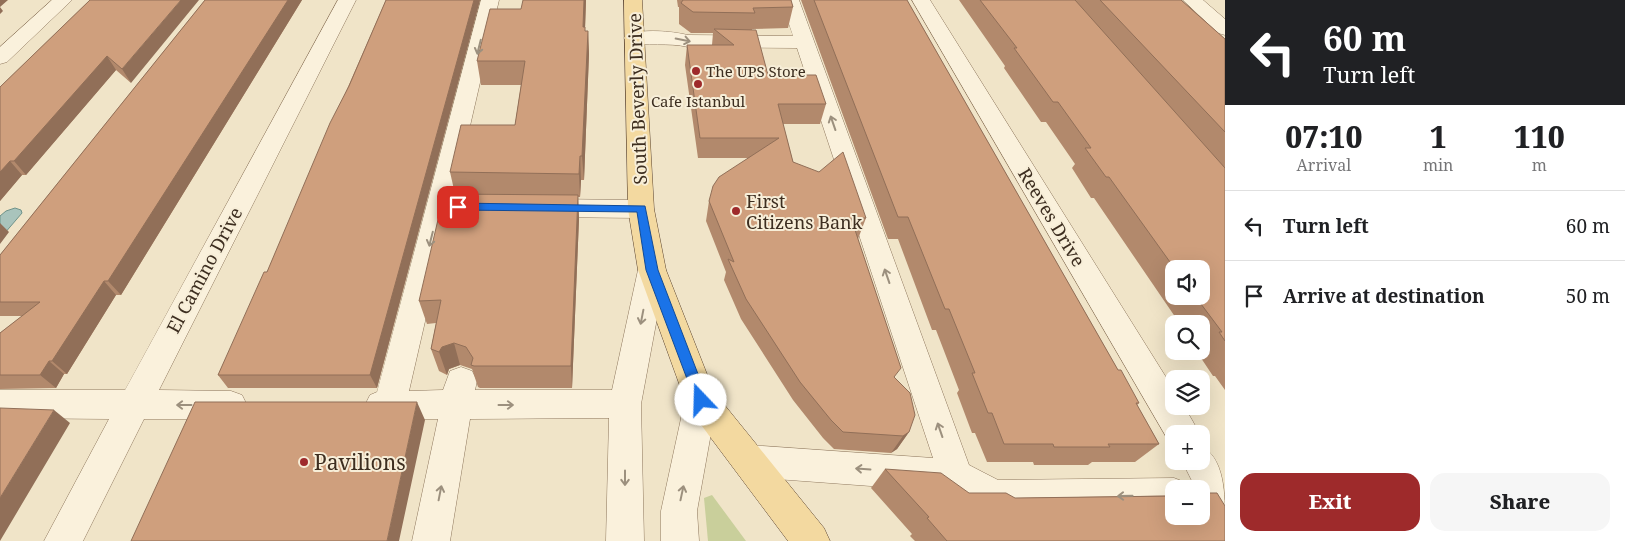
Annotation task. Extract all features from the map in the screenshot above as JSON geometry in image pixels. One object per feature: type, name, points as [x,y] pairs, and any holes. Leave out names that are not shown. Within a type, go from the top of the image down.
[{"type":"main road","name":"South Beverly Drive","points":[[633,0],[641,209],[652,270],[701,400],[811,541]]},
{"type":"street","points":[[0,58],[63,0]]},
{"type":"street","name":"El Camino Drive","points":[[62,541],[347,0]]},
{"type":"street","points":[[390,405],[449,207],[490,0]]},
{"type":"street","points":[[790,0],[956,476]]},
{"type":"street","name":"Reeves Drive","points":[[921,0],[1178,425]]},
{"type":"street","points":[[1192,0],[1225,29]]},
{"type":"street","points":[[634,38],[676,38],[688,42],[805,42]]},
{"type":"street","points":[[518,208],[641,209]]},
{"type":"street","points":[[625,541],[625,404],[652,270]]},
{"type":"street","points":[[431,541],[459,393]]},
{"type":"street","points":[[350,405],[390,405],[459,393],[625,404]]},
{"type":"street","points":[[680,541],[679,511],[701,400]]},
{"type":"street","points":[[0,404],[260,405]]},
{"type":"street","points":[[749,461],[956,476],[995,497],[1165,495]]},
{"type":"street","points":[[1203,470],[1215,498]]},
{"type":"green space","points":[[712,495],[746,541],[708,541],[704,498]]},
{"type":"water","points":[[15,208],[21,210],[22,213],[4,234],[0,236],[0,216],[6,211]]},
{"type":"building","points":[[90,0],[181,0],[122,69],[107,56],[14,161],[10,161],[0,172],[0,87]]},
{"type":"building","points":[[205,0],[288,0],[108,281],[104,281],[52,361],[49,361],[40,375],[0,375],[0,333],[40,302],[0,302],[0,255]]},
{"type":"building","points":[[386,0],[474,0],[370,375],[218,375],[264,272],[267,272],[330,123],[349,86]]},
{"type":"building","points":[[523,0],[584,0],[583,27],[585,27],[585,31],[588,31],[582,156],[580,156],[579,174],[450,172],[461,125],[515,125],[525,61],[477,61],[490,9],[521,9]]},
{"type":"building","points":[[683,0],[791,0],[793,7],[753,8],[755,13],[693,12],[681,3]]},
{"type":"building","points":[[814,0],[907,0],[1118,370],[1121,370],[1139,403],[1136,403],[1159,444],[1108,444],[1110,447],[1054,447],[1053,444],[1004,444],[992,413],[988,413],[972,373],[975,373],[949,309],[945,309],[908,217],[898,217]]},
{"type":"building","points":[[980,0],[1075,0],[1225,168],[1225,341],[1219,332],[1222,332],[1202,305],[1210,305],[1210,260],[1169,260],[1109,177],[1106,177],[1085,148],[1091,148],[1058,102],[1053,102],[1014,48],[1017,48]]},
{"type":"building","points":[[1100,0],[1181,0],[1225,39],[1225,132]]},
{"type":"building","points":[[714,29],[756,30],[768,75],[816,75],[826,104],[778,104],[793,162],[819,172],[843,152],[866,218],[851,218],[901,368],[894,377],[910,393],[915,415],[909,432],[903,436],[843,432],[800,382],[746,299],[728,259],[734,262],[709,201],[713,186],[719,177],[779,138],[700,138],[687,45],[734,45]]},
{"type":"building","points":[[444,194],[578,195],[571,366],[474,366],[471,365],[473,358],[466,347],[454,343],[442,347],[439,352],[431,349],[441,300],[419,301]]},
{"type":"building","name":"Pavilions","points":[[195,402],[417,402],[387,541],[131,541]]},
{"type":"building","points":[[0,408],[54,410],[0,498]]},
{"type":"building","points":[[885,469],[941,473],[969,493],[1006,493],[1015,498],[1165,496],[1165,525],[1210,525],[1210,493],[1217,493],[1225,506],[1225,541],[947,541],[927,518],[929,517]]},
{"type":"place","name":"The UPS Store","points":[[696,71]]},
{"type":"place","name":"Cafe Istanbul","points":[[698,84]]},
{"type":"place","name":"First Citizens Bank","points":[[736,211]]},
{"type":"place","name":"Pavilions","points":[[304,462]]},
{"type":"route","points":[[458,207],[641,209],[652,270],[701,400]]}]
